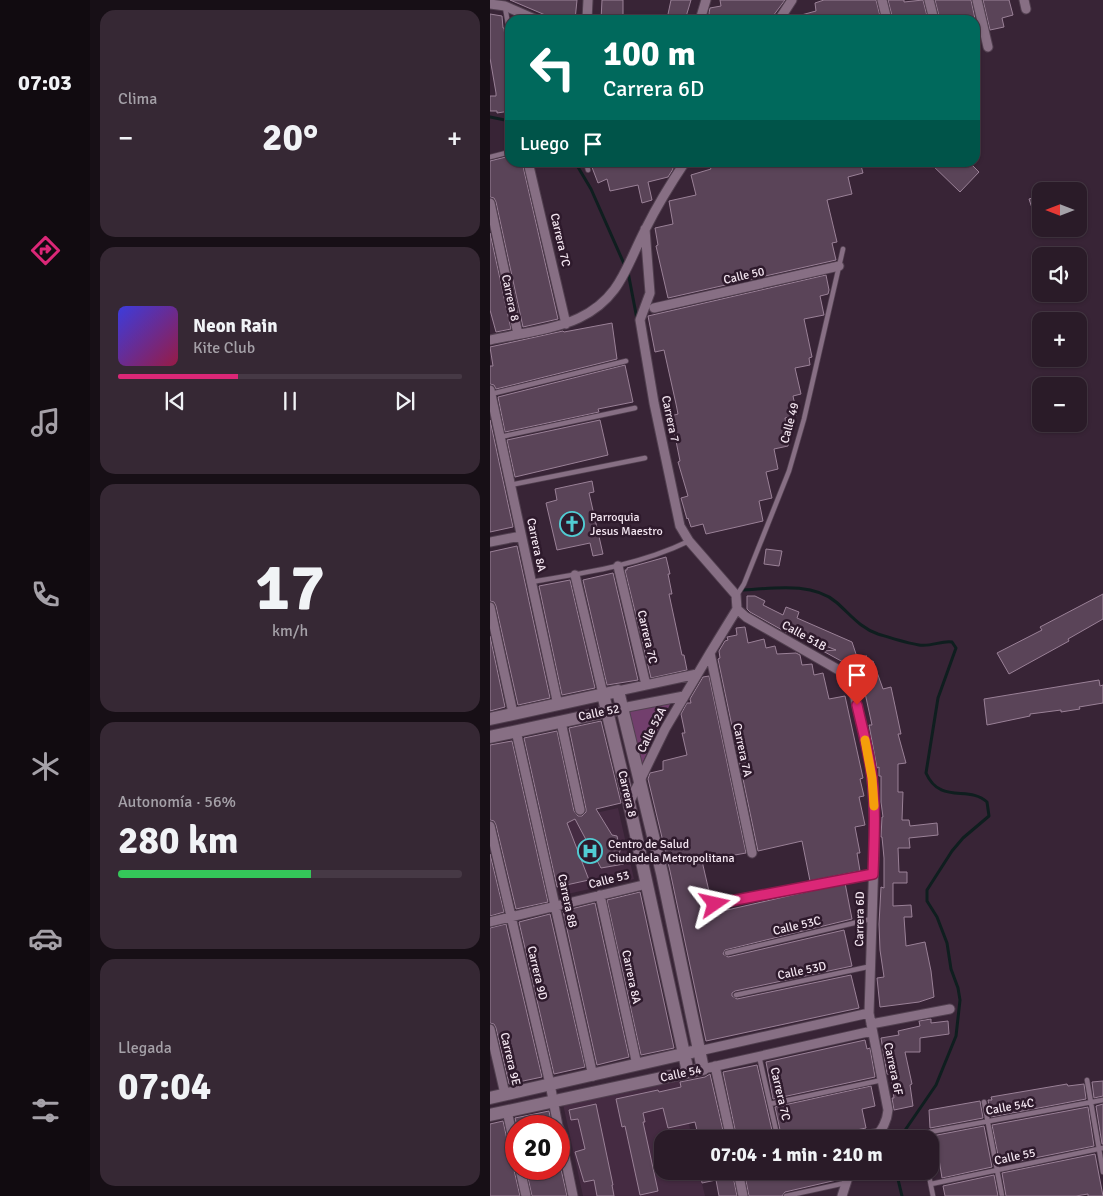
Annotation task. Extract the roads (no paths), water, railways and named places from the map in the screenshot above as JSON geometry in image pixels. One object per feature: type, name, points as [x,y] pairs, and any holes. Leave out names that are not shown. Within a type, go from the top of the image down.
[{"type":"street","points":[[587,15],[588,0]]},
{"type":"street","points":[[702,15],[706,0]]},
{"type":"street","points":[[782,15],[792,0]]},
{"type":"street","points":[[882,0],[886,15]]},
{"type":"street","points":[[929,0],[933,15]]},
{"type":"street","points":[[977,0],[988,47]]},
{"type":"street","points":[[490,4],[504,6],[525,15]]},
{"type":"street","name":"Carrera 7C","points":[[529,167],[566,324]]},
{"type":"street","points":[[490,340],[566,324],[595,310],[610,296],[619,284],[645,229],[682,167]]},
{"type":"street","name":"Carrera 8","points":[[490,203],[518,334]]},
{"type":"street","name":"Carrera 7","points":[[645,229],[650,293],[640,320],[644,350],[680,526],[689,542],[736,595]]},
{"type":"street","name":"Calle 50","points":[[654,308],[840,266]]},
{"type":"street","name":"Carrera 8A","points":[[490,392],[558,705]]},
{"type":"street","points":[[490,542],[521,536]]},
{"type":"street","name":"Carrera 7C","points":[[618,566],[646,685]]},
{"type":"street","name":"Carrera 8","points":[[575,575],[629,803],[688,1072]]},
{"type":"street","points":[[684,696],[737,609],[736,595]]},
{"type":"street","points":[[490,607],[513,713]]},
{"type":"street","name":"Calle 51B","points":[[737,609],[746,618],[844,673],[851,681],[853,690]]},
{"type":"street","name":"Carrera 7A","points":[[710,653],[752,853]]},
{"type":"street","name":"Calle 52","points":[[490,719],[697,674]]},
{"type":"street","name":"Carrera 6D","points":[[853,690],[869,755],[875,827],[869,1013],[871,1027]]},
{"type":"street","name":"Carrera 8","points":[[618,691],[662,874],[699,1051],[709,1068],[727,1130]]},
{"type":"street","name":"Calle 52","points":[[490,737],[684,696]]},
{"type":"street","name":"Calle 52A","points":[[629,803],[665,729],[684,696]]},
{"type":"street","points":[[561,722],[580,810]]},
{"type":"street","name":"Carrera 8B","points":[[516,731],[593,1076]]},
{"type":"street","name":"Carrera 9D","points":[[490,826],[556,1115]]},
{"type":"street","name":"Calle 53","points":[[490,922],[647,884]]},
{"type":"street","name":"Carrera 8A","points":[[600,895],[637,1065]]},
{"type":"street","name":"Calle 54","points":[[490,1115],[709,1068],[871,1027],[950,1010]]},
{"type":"street","name":"Calle 54","points":[[490,1098],[869,1013]]},
{"type":"street","name":"Carrera 6F","points":[[871,1027],[888,1110],[887,1120],[882,1129]]},
{"type":"street","name":"Carrera 9E","points":[[490,1029],[505,1094]]},
{"type":"street","points":[[507,1111],[508,1115]]},
{"type":"street","points":[[522,1180],[526,1196]]},
{"type":"street","name":"Carrera 9D","points":[[570,1180],[573,1196]]},
{"type":"street","points":[[740,1180],[743,1196]]},
{"type":"street","points":[[842,1196],[846,1180]]},
{"type":"lane","points":[[504,6],[506,15]]},
{"type":"lane","points":[[490,157],[505,153]]},
{"type":"lane","name":"Calle 49","points":[[736,595],[744,584],[789,471],[804,419],[844,248]]},
{"type":"lane","points":[[490,392],[626,361]]},
{"type":"lane","points":[[500,437],[635,408]]},
{"type":"lane","points":[[510,485],[645,458]]},
{"type":"lane","points":[[531,582],[618,566],[666,552],[689,542]]},
{"type":"lane","points":[[715,904],[873,874]]},
{"type":"lane","name":"Calle 53C","points":[[727,953],[872,918]]},
{"type":"lane","name":"Calle 53D","points":[[736,995],[872,966]]},
{"type":"lane","name":"Carrera 7C","points":[[758,1056],[776,1130]]},
{"type":"lane","points":[[770,1104],[882,1080]]},
{"type":"lane","points":[[1087,1080],[1101,1149],[1103,1172]]},
{"type":"lane","name":"Calle 54C","points":[[939,1130],[1103,1100]]},
{"type":"lane","points":[[984,1102],[1002,1196]]},
{"type":"lane","points":[[877,1130],[882,1129]]},
{"type":"lane","name":"Calle 55","points":[[931,1184],[1101,1149]]},
{"type":"lane","points":[[930,1180],[933,1196]]},
{"type":"lane","points":[[789,1196],[845,1183]]},
{"type":"waterway","points":[[490,117],[505,120]]},
{"type":"waterway","points":[[578,167],[591,189],[625,266]]},
{"type":"waterway","points":[[628,272],[637,319]]},
{"type":"waterway","points":[[740,590],[790,588],[815,591],[826,595],[860,624],[878,634],[919,645],[952,642],[956,648],[938,698],[926,773],[932,783],[939,789],[980,797],[987,802],[989,816],[963,838],[952,851],[927,890],[927,901],[937,917],[947,943],[951,969],[960,1000],[956,1036],[936,1085],[905,1130]]},
{"type":"waterway","points":[[898,1180],[902,1196]]},
{"type":"place","name":"Parroquia Jesus Maestro","points":[[572,524]]},
{"type":"place","name":"Centro de Salud Ciudadela Metropolitana","points":[[590,851]]}]
